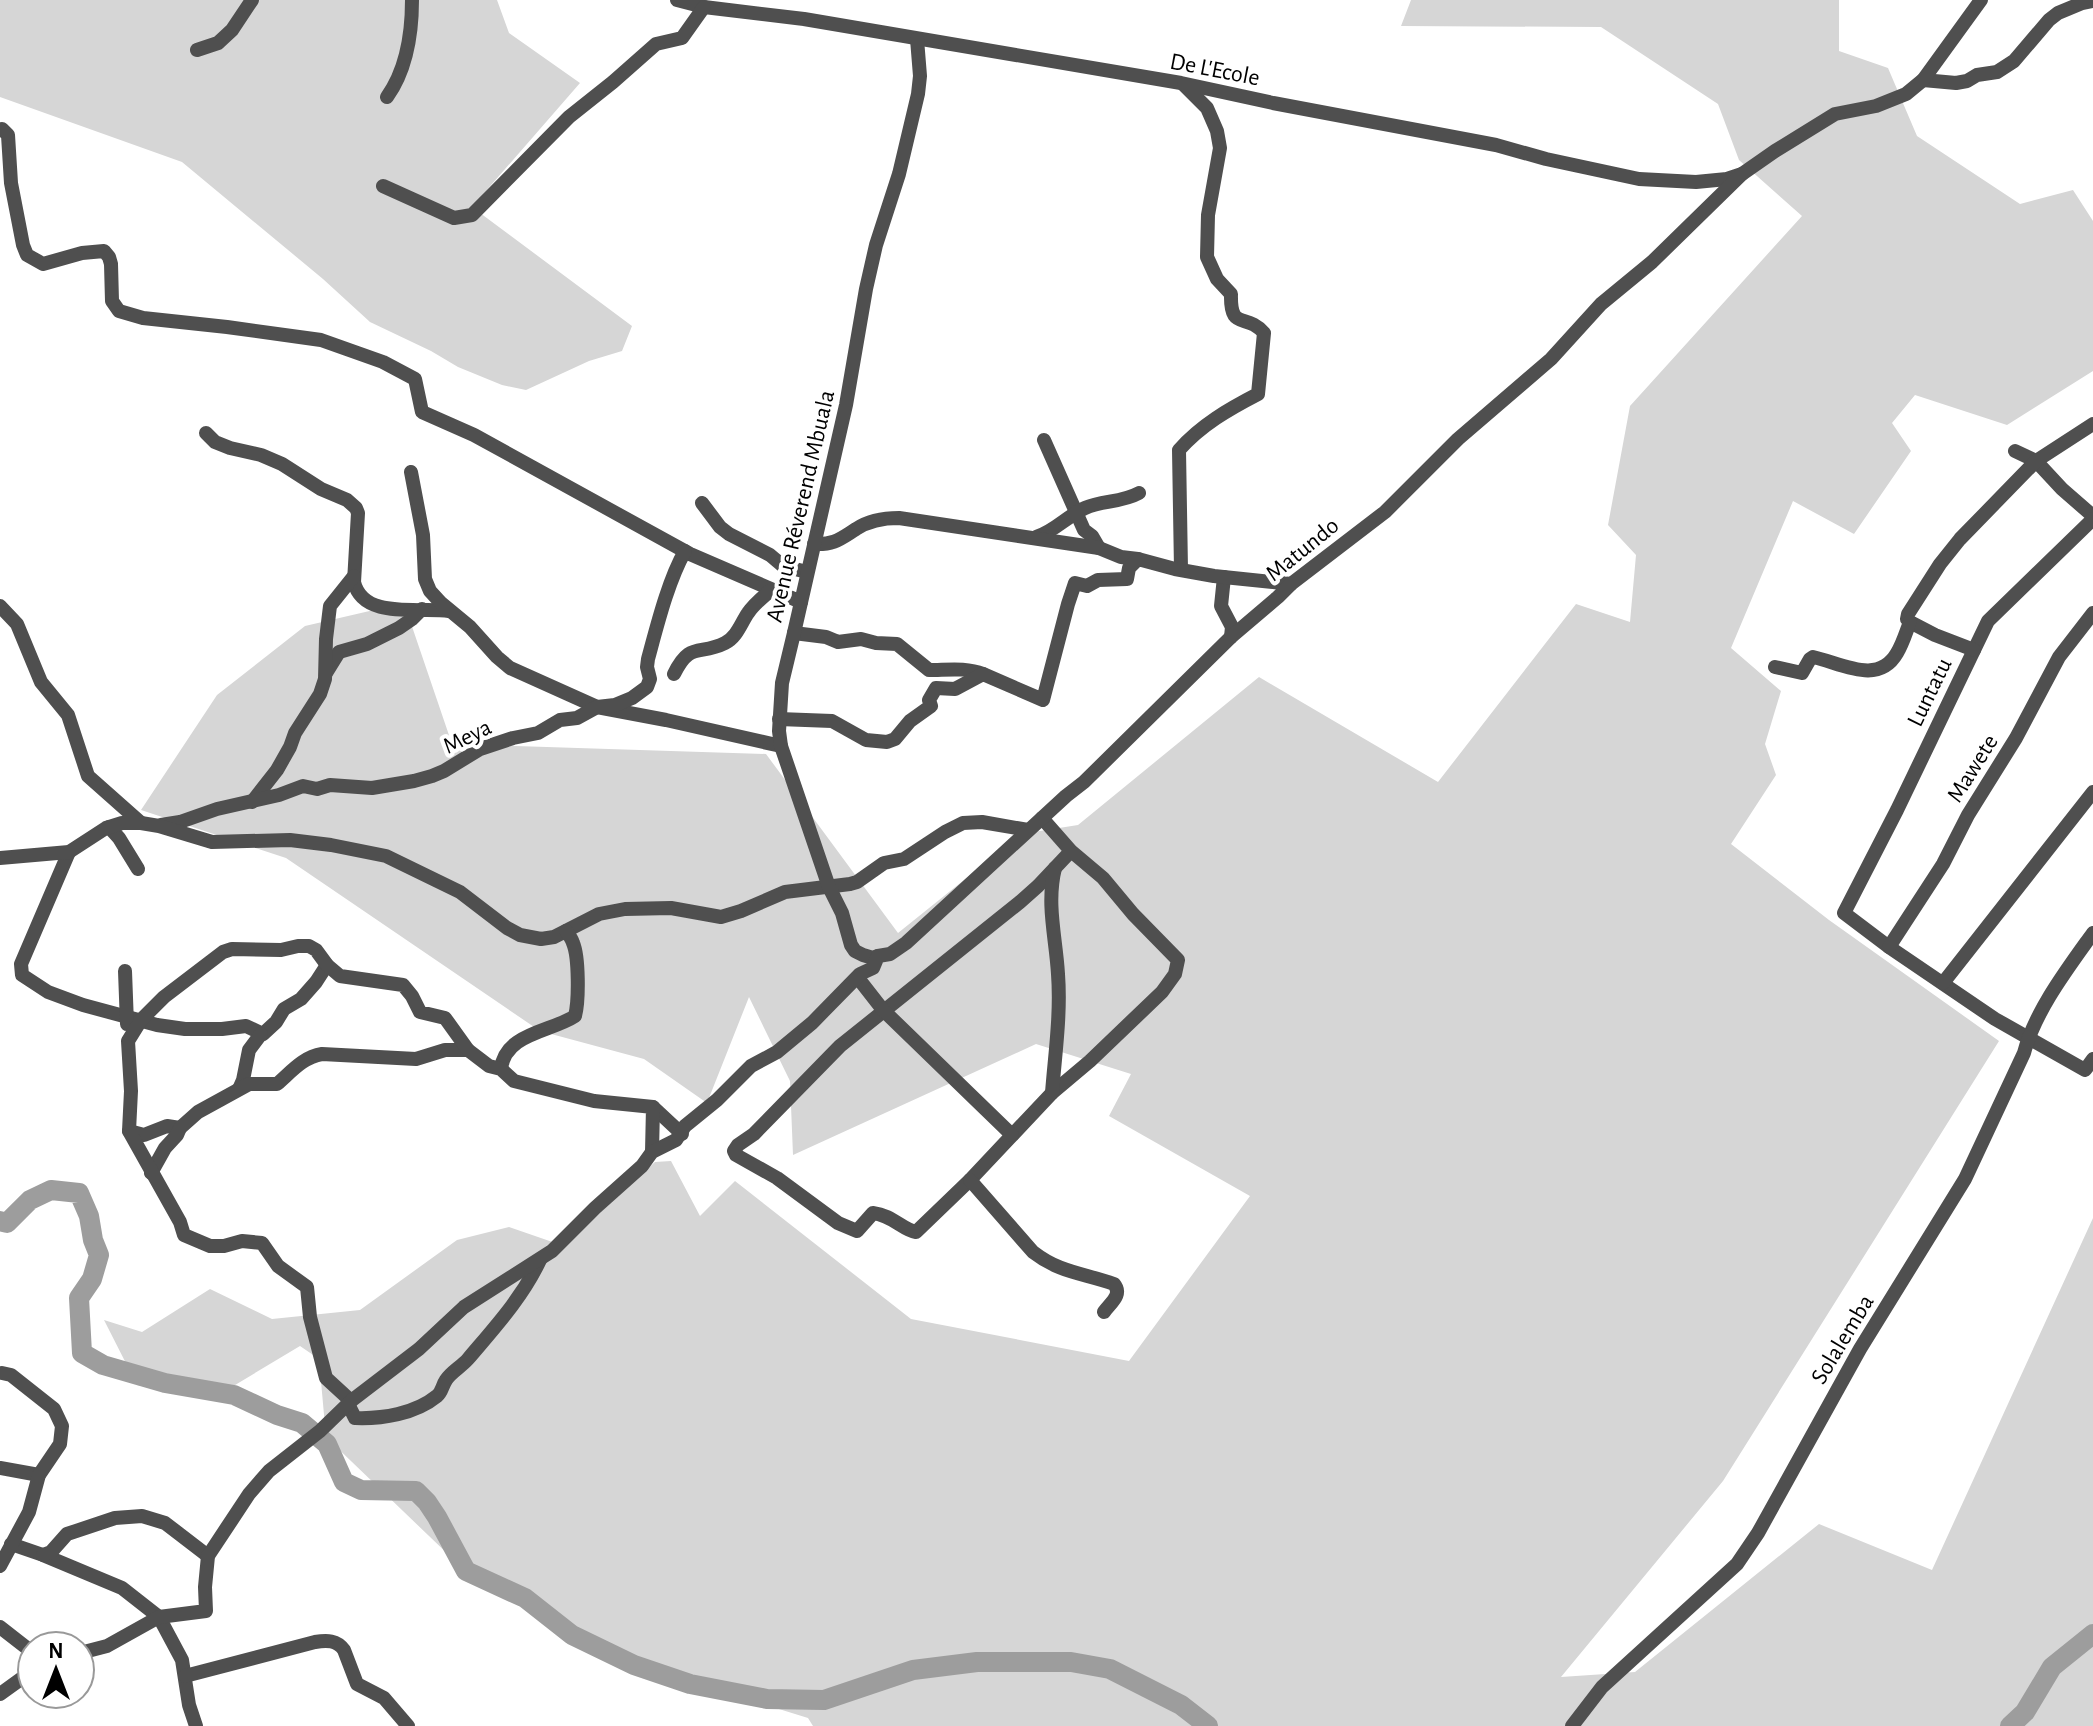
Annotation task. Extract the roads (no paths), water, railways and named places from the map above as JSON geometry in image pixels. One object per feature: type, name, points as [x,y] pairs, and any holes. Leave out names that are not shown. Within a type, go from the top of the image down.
[{"type":"street","points":[[197,50],[218,43],[232,30],[252,0]]},
{"type":"street","points":[[387,97],[394,88],[406,53],[412,0]]},
{"type":"street","name":"De L'Ecole","points":[[677,0],[704,7],[804,19],[1181,83],[1496,145],[1639,179],[1696,182],[1742,174]]},
{"type":"street","points":[[1923,80],[1981,0]]},
{"type":"street","points":[[1923,80],[1962,82],[1977,75],[1997,72],[2014,61],[2058,13],[2093,1]]},
{"type":"street","points":[[383,186],[454,218],[472,215],[569,117],[656,44],[682,38],[704,7]]},
{"type":"street","name":"Avenue Réverend Mbuala","points":[[859,976],[855,951],[829,887],[781,746],[779,719],[782,683],[846,405],[866,289],[918,94],[917,39]]},
{"type":"street","name":"Matundo","points":[[541,1258],[642,1166],[652,1152],[676,1140],[685,1126],[751,1066],[777,1052],[812,1023],[859,976],[873,968],[878,956],[890,954],[906,943],[1100,767],[1231,637],[1291,584],[1385,512],[1458,439],[1551,359],[1601,304],[1652,262],[1742,174],[1835,114],[1889,102],[1906,94],[1923,80]]},
{"type":"street","points":[[1181,83],[1207,108],[1217,131],[1220,148],[1208,215],[1207,257],[1217,279],[1231,294],[1231,312],[1237,319],[1257,325],[1264,333],[1258,394],[1192,434],[1179,450],[1181,569]]},
{"type":"street","points":[[2,129],[8,135],[11,183],[27,255],[43,264],[82,253],[104,251],[111,264],[112,301],[119,311],[143,318],[321,340],[383,362],[415,379],[422,412],[474,435],[685,551],[801,602]]},
{"type":"street","points":[[1974,650],[1910,622],[1908,614],[1960,539],[2036,461],[2093,424]]},
{"type":"street","points":[[206,433],[215,442],[282,464],[352,504],[358,513],[356,590],[371,605],[454,612]]},
{"type":"street","points":[[1044,440],[1084,530],[1099,548]]},
{"type":"street","points":[[2015,451],[2036,461],[2093,517]]},
{"type":"street","points":[[411,472],[423,535],[425,579],[430,591],[510,668],[597,707],[781,746]]},
{"type":"street","points":[[1036,537],[1047,534],[1087,506],[1127,500],[1139,493]]},
{"type":"street","points":[[702,503],[729,534],[770,555],[783,566],[807,572]]},
{"type":"street","name":"Luntatu","points":[[1889,947],[1844,913],[1988,621],[2093,517]]},
{"type":"street","points":[[814,544],[828,545],[882,518],[908,519],[1099,548],[1121,557],[1224,577],[1291,584]]},
{"type":"street","name":"Meya","points":[[159,826],[303,786],[317,789],[330,785],[372,788],[414,781],[444,771],[480,749],[538,733],[553,723],[577,718],[597,707],[615,705],[632,698],[647,687],[650,679],[648,659],[677,564],[685,551]]},
{"type":"street","points":[[794,633],[841,642],[855,639],[893,643],[900,645],[929,670],[974,671],[1043,700],[1075,583],[1087,586],[1098,580],[1127,579],[1129,568],[1138,559]]},
{"type":"street","points":[[252,802],[284,758],[295,733],[320,694],[324,685],[330,606],[354,576]]},
{"type":"street","points":[[1224,577],[1221,606],[1232,627],[1231,637]]},
{"type":"street","points":[[674,674],[682,659],[692,651],[725,643],[737,633],[749,612],[771,590]]},
{"type":"street","points":[[0,606],[17,624],[41,682],[68,715],[88,776],[141,823]]},
{"type":"street","points":[[325,673],[339,652],[379,638],[412,619],[422,609]]},
{"type":"street","name":"Mawete","points":[[1889,947],[1943,864],[2059,657],[2093,613]]},
{"type":"street","points":[[1775,667],[1802,673],[1813,657],[1859,670],[1876,669],[1894,657],[1910,622]]},
{"type":"street","points":[[779,719],[832,721],[866,740],[887,742],[895,739],[910,721],[931,706],[929,700],[936,688],[955,689],[983,674]]},
{"type":"street","points":[[1943,983],[2093,792]]},
{"type":"street","points":[[1042,818],[1071,851],[1103,878],[1178,960],[1175,974],[1162,992],[1052,1093],[916,1232],[910,1232],[883,1214],[873,1213],[857,1231],[830,1217],[777,1178],[741,1160],[734,1151],[738,1145],[754,1134],[840,1046],[985,932],[1038,886],[1071,851]]},
{"type":"street","points":[[0,858],[69,852],[109,827],[122,823],[159,826],[212,842],[290,840],[386,856],[447,884],[500,924],[520,935],[541,939],[554,937],[599,914],[625,909],[671,908],[721,917],[785,892],[857,882],[884,863],[904,859],[963,823],[982,822],[1028,830]]},
{"type":"street","points":[[109,827],[138,869]]},
{"type":"street","points":[[69,852],[21,964],[22,975],[48,992],[83,1005],[157,1025],[185,1029],[246,1026],[261,1034]]},
{"type":"street","points":[[1052,1093],[1059,1003],[1051,908],[1055,868]]},
{"type":"street","points":[[501,1069],[506,1052],[517,1043],[575,1016],[578,996],[576,954],[566,931]]},
{"type":"street","name":"Solalemba","points":[[1572,1726],[1602,1687],[1737,1564],[1758,1533],[1860,1349],[1965,1179],[2028,1039],[2059,981],[2093,933]]},
{"type":"street","points":[[134,1018],[192,977],[213,958],[232,949],[281,950],[309,946],[340,976],[403,985],[420,1012],[445,1018],[468,1050],[485,1064],[501,1069],[514,1081],[594,1101],[653,1107],[682,1134]]},
{"type":"street","points":[[1889,947],[2028,1039],[2089,1065]]},
{"type":"street","points":[[855,951],[873,958],[878,956]]},
{"type":"street","points":[[239,1089],[249,1050],[284,1009],[301,999],[327,965]]},
{"type":"street","points":[[125,971],[134,1018],[128,1041],[131,1091],[129,1131],[175,1212],[184,1235],[210,1246],[242,1241],[262,1243],[278,1266],[307,1287],[310,1317],[326,1378],[350,1402],[355,1418],[401,1413],[440,1394],[445,1381],[465,1363],[514,1304],[531,1280],[541,1258]]},
{"type":"street","points":[[859,976],[883,1010],[1012,1135]]},
{"type":"street","points":[[151,1173],[180,1128],[198,1112],[249,1084],[277,1084],[306,1058],[322,1054],[416,1059],[445,1050],[468,1050]]},
{"type":"street","points":[[652,1152],[653,1107]]},
{"type":"street","points":[[129,1131],[144,1135],[167,1126],[180,1128]]},
{"type":"street","points":[[970,1180],[1033,1252],[1045,1261],[1117,1287],[1116,1298],[1104,1312]]},
{"type":"street","points":[[96,1649],[107,1646],[159,1617],[206,1611],[208,1556],[249,1494],[269,1471],[350,1402],[419,1349],[464,1307],[541,1258]]},
{"type":"street","points":[[0,1566],[29,1512],[39,1475],[60,1444],[62,1426],[54,1409],[16,1378],[2,1373]]},
{"type":"street","points":[[0,1468],[39,1475]]},
{"type":"street","points":[[43,1555],[51,1552],[67,1534],[115,1518],[142,1516],[165,1523],[208,1556]]},
{"type":"street","points":[[11,1544],[122,1588],[159,1617],[182,1660],[189,1705],[196,1726]]},
{"type":"street","points":[[0,1627],[16,1640]]},
{"type":"street","points":[[185,1676],[307,1644],[335,1642],[344,1650],[357,1684],[384,1698],[406,1725]]},
{"type":"waterway","points":[[0,1221],[7,1223],[30,1200],[51,1190],[79,1193],[89,1216],[99,1255],[92,1279],[79,1298],[82,1353],[103,1365],[165,1383],[234,1395],[302,1423],[327,1444],[344,1482],[361,1490],[416,1491],[437,1517],[466,1571],[525,1598],[572,1635],[634,1665],[690,1684],[767,1699],[824,1700],[913,1670],[977,1662],[1071,1662],[1110,1669],[1181,1705],[1208,1726]]},
{"type":"waterway","points":[[2010,1726],[2025,1712],[2052,1667],[2093,1634]]}]
